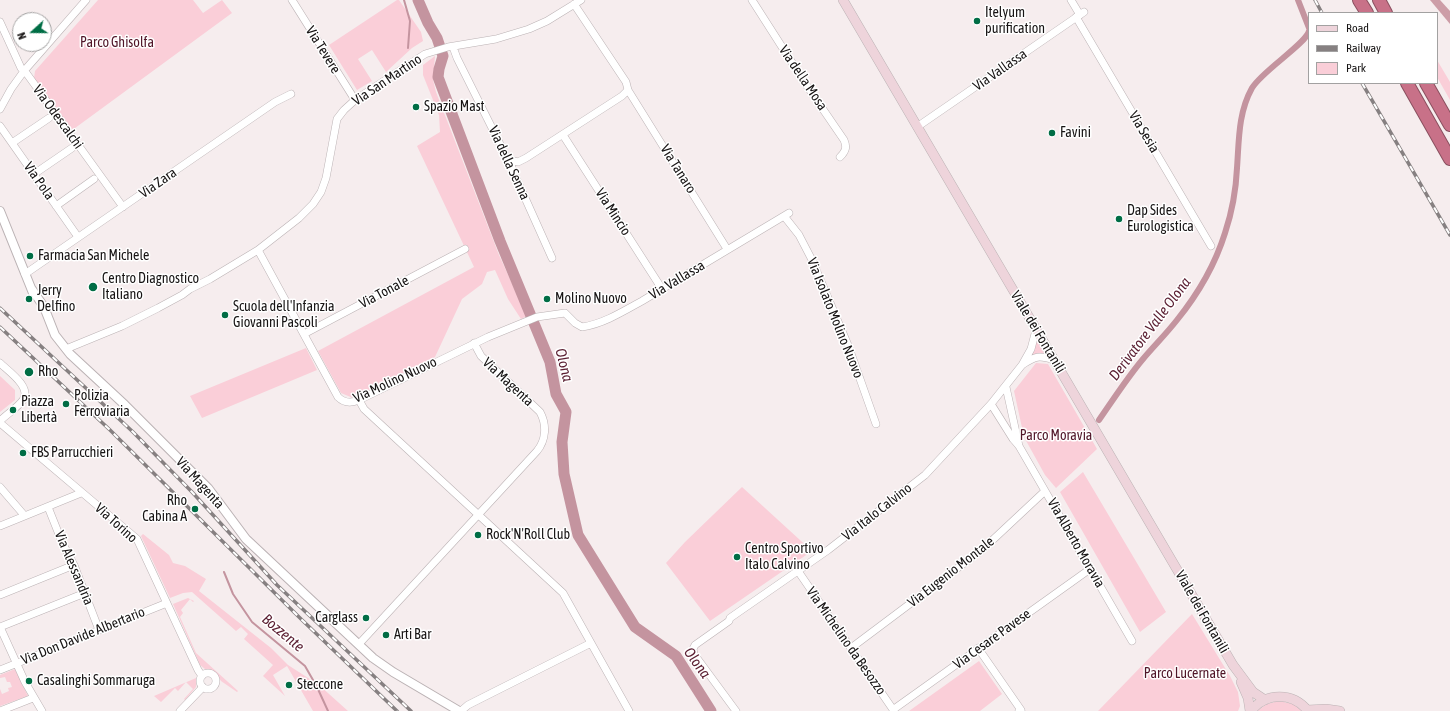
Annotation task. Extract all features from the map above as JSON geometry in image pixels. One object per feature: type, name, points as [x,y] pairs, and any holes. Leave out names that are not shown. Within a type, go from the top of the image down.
[{"type":"highway","points":[[1359,0],[1366,12]]},
{"type":"highway","points":[[1379,0],[1385,12]]},
{"type":"highway","points":[[1408,84],[1450,159]]},
{"type":"highway","points":[[1427,84],[1449,124]]},
{"type":"main road","name":"Viale dei Fontanili","points":[[843,0],[1233,665],[1252,692],[1265,700]]},
{"type":"main road","name":"Viale dei Fontanili","points":[[1233,665],[1248,698],[1251,711]]},
{"type":"main road","name":"Viale dei Fontanili","points":[[1251,711],[1256,705],[1265,700],[1276,697],[1286,697],[1297,701],[1308,710]]},
{"type":"main road","points":[[1308,710],[1326,709],[1340,711]]},
{"type":"street","points":[[0,109],[11,89],[24,71],[86,0]]},
{"type":"street","name":"Via Tevere","points":[[292,0],[355,100]]},
{"type":"street","name":"Via della Mosa","points":[[752,0],[807,86],[842,136],[846,150],[840,156]]},
{"type":"street","name":"Via Sesia","points":[[1071,0],[1211,246]]},
{"type":"street","name":"Via San Martino","points":[[66,349],[148,314],[182,295],[197,289],[205,281],[258,250],[299,218],[321,192],[326,178],[337,119],[355,100],[418,58],[434,51],[496,39],[529,29],[547,21],[579,1]]},
{"type":"street","name":"Via Tanaro","points":[[579,1],[626,82],[628,90],[727,249]]},
{"type":"street","name":"Via Vallassa","points":[[917,127],[1080,15]]},
{"type":"street","name":"Via Odescalchi","points":[[0,22],[18,62],[123,207]]},
{"type":"street","name":"Via della Senna","points":[[450,47],[506,156],[510,160],[511,166],[552,258]]},
{"type":"street","points":[[510,160],[522,161],[622,96],[628,90]]},
{"type":"street","name":"Via Zara","points":[[25,274],[275,102],[291,94]]},
{"type":"street","points":[[12,143],[49,118]]},
{"type":"street","name":"Via Pola","points":[[0,126],[78,237]]},
{"type":"street","name":"Via Mincio","points":[[563,135],[662,289]]},
{"type":"street","points":[[34,174],[72,148]]},
{"type":"street","points":[[56,206],[94,179]]},
{"type":"street","name":"Via Magenta","points":[[0,211],[31,288],[41,302],[55,335],[66,349],[125,405],[208,488],[246,538],[373,658],[393,672],[460,711],[468,705],[591,643]]},
{"type":"street","name":"Via Vallassa","points":[[565,312],[580,326],[585,327],[622,312],[786,214]]},
{"type":"street","name":"Via Isolato Molino Nuovo","points":[[786,214],[788,220],[799,236],[812,260],[848,345],[876,424]]},
{"type":"street","name":"Via Tonale","points":[[304,334],[465,249]]},
{"type":"street","name":"Via Molino Nuovo","points":[[258,250],[338,397],[347,402],[360,400],[474,343],[527,320],[565,312]]},
{"type":"street","name":"Via Italo Calvino","points":[[736,711],[694,654],[694,645],[730,620],[730,618],[828,550],[925,475],[992,404],[1006,386],[1022,365],[1031,348],[1036,330]]},
{"type":"street","name":"Via Magenta","points":[[359,644],[544,441],[543,420],[540,412],[481,356],[474,343]]},
{"type":"street","points":[[1022,365],[1031,359],[1040,357],[1054,360]]},
{"type":"street","points":[[0,363],[25,387],[26,393],[24,399],[0,422]]},
{"type":"street","name":"Via Alberto Moravia","points":[[1006,386],[1019,446]]},
{"type":"street","points":[[360,400],[364,410],[563,593],[629,711]]},
{"type":"street","name":"Via Alberto Moravia","points":[[992,404],[1013,439],[1019,446],[1132,641]]},
{"type":"street","name":"Via Torino","points":[[0,422],[81,493],[137,539],[202,676]]},
{"type":"street","points":[[0,487],[24,515]]},
{"type":"street","name":"Via Eugenio Montale","points":[[851,648],[983,549],[1045,491]]},
{"type":"street","points":[[0,526],[81,493]]},
{"type":"street","name":"Via Alessandria","points":[[48,507],[62,542],[74,565],[99,630]]},
{"type":"street","points":[[0,595],[74,565]]},
{"type":"street","name":"Via Cesare Pavese","points":[[894,710],[978,648],[1090,569]]},
{"type":"street","name":"Via Michelino da Besozzo","points":[[798,571],[894,710]]},
{"type":"street","points":[[42,711],[33,698],[16,664],[0,627],[85,593]]},
{"type":"street","name":"Via Don Davide Albertario","points":[[0,670],[167,603]]},
{"type":"street","points":[[978,648],[1020,710]]},
{"type":"street","points":[[208,673],[213,675],[216,679],[212,688],[207,689],[203,687],[200,683],[202,676],[208,673]]},
{"type":"street","points":[[180,711],[203,687]]},
{"type":"street","points":[[0,711],[33,698]]},
{"type":"green space","name":"Parco Ghisolfa","points":[[98,0],[193,0],[203,13],[222,0],[232,13],[71,131],[34,78],[35,71]]},
{"type":"green space","points":[[399,0],[421,32],[423,41],[412,48],[386,72],[372,50],[358,59],[372,81],[357,90],[329,45]]},
{"type":"green space","points":[[435,56],[433,80],[436,92],[499,255],[527,316],[521,319],[508,299],[495,270],[487,272],[482,284],[462,299],[435,357],[353,398],[341,393],[318,351],[474,267],[417,146],[440,132],[439,115],[423,75],[423,65]]},
{"type":"green space","points":[[1438,62],[1450,82],[1450,100],[1438,79]]},
{"type":"green space","points":[[1037,339],[1045,354],[1040,353],[1029,357]]},
{"type":"green space","points":[[306,348],[317,370],[202,418],[190,396]]},
{"type":"green space","name":"Parco Moravia","points":[[1036,363],[1048,364],[1097,449],[1056,488],[1045,475],[1024,437],[1014,391]]},
{"type":"green space","points":[[0,376],[15,390],[15,400],[0,412]]},
{"type":"green space","points":[[1083,472],[1166,612],[1140,632],[1060,492]]},
{"type":"green space","name":"Centro Sportivo Italo Calvino","points":[[742,487],[812,551],[710,621],[666,563],[685,542]]},
{"type":"green space","points":[[143,534],[169,555],[173,563],[185,566],[206,579],[199,591],[271,648],[288,665],[319,685],[348,711],[313,711],[287,666],[273,675],[285,696],[263,676],[273,665],[244,639],[248,634],[241,627],[236,631],[192,592],[183,593],[170,598],[141,536]]},
{"type":"green space","points":[[188,598],[190,599],[181,610],[183,613],[180,617],[196,653],[238,691],[237,692],[221,681],[214,671],[205,669],[200,665],[173,604]]},
{"type":"green space","name":"Parco Lucernate","points":[[1192,614],[1230,676],[1238,692],[1240,706],[1238,711],[1098,711]]},
{"type":"green space","points":[[979,661],[1002,694],[980,711],[909,711]]},
{"type":"green space","points":[[15,669],[28,696],[0,706],[0,689],[2,694],[9,691],[8,688],[12,687],[10,682],[7,682],[5,677],[0,678],[0,675]]},
{"type":"green space","points":[[196,678],[196,687],[185,700],[184,699],[193,689],[186,682]]},
{"type":"green space","points":[[186,682],[178,691],[175,688],[161,702],[154,696]]},
{"type":"green space","points":[[1279,701],[1293,704],[1302,711],[1257,711],[1267,704]]},
{"type":"shaded area","points":[[1430,0],[1440,0],[1450,11],[1450,24]]},
{"type":"waterway","name":"Bozzente","points":[[404,0],[410,21],[408,48]]},
{"type":"waterway","name":"Olona","points":[[418,0],[428,23],[437,38],[443,56],[438,77],[500,241],[550,362],[556,394],[566,412],[562,442],[564,474],[578,535],[635,627],[676,656],[711,711]]},
{"type":"waterway","points":[[1298,0],[1308,25]]},
{"type":"waterway","name":"Derivatore Valle Olona","points":[[1099,420],[1137,366],[1185,310],[1211,268],[1221,245],[1232,209],[1236,184],[1240,127],[1247,98],[1257,81],[1300,43],[1308,33]]},
{"type":"waterway","name":"Bozzente","points":[[224,572],[233,594],[252,622],[305,666],[328,711]]},
{"type":"railway","points":[[1315,0],[1321,12]]},
{"type":"railway","points":[[1363,84],[1450,235]]},
{"type":"railway","points":[[0,308],[133,432],[192,492],[277,585],[411,711]]},
{"type":"railway","points":[[0,327],[110,430],[301,619],[397,711]]},
{"type":"place","name":"Itelyum purification","points":[[977,21]]},
{"type":"place","name":"Spazio Mast","points":[[416,107]]},
{"type":"place","name":"Favini","points":[[1052,133]]},
{"type":"place","name":"Dap Sides Eurologistica","points":[[1119,219]]},
{"type":"place","name":"Farmacia San Michele","points":[[30,256]]},
{"type":"place","name":"Centro Diagnostico Italiano","points":[[93,287]]},
{"type":"place","name":"Jerry Delfino","points":[[29,299]]},
{"type":"place","name":"Molino Nuovo","points":[[547,299]]},
{"type":"place","name":"Scuola dell'Infanzia Giovanni Pascoli","points":[[225,315]]},
{"type":"place","name":"Rho","points":[[29,372]]},
{"type":"place","name":"Polizia Ferroviaria","points":[[66,404]]},
{"type":"place","name":"Piazza Libertà","points":[[13,410]]},
{"type":"place","name":"FBS Parrucchieri","points":[[23,453]]},
{"type":"place","name":"Rho Cabina A","points":[[195,509]]},
{"type":"place","name":"Rock'N'Roll Club","points":[[478,535]]},
{"type":"place","name":"Centro Sportivo Italo Calvino","points":[[737,557]]},
{"type":"place","name":"Carglass","points":[[366,618]]},
{"type":"place","name":"Arti Bar","points":[[386,635]]},
{"type":"place","name":"Casalinghi Sommaruga","points":[[29,681]]},
{"type":"place","name":"Steccone","points":[[289,685]]}]
